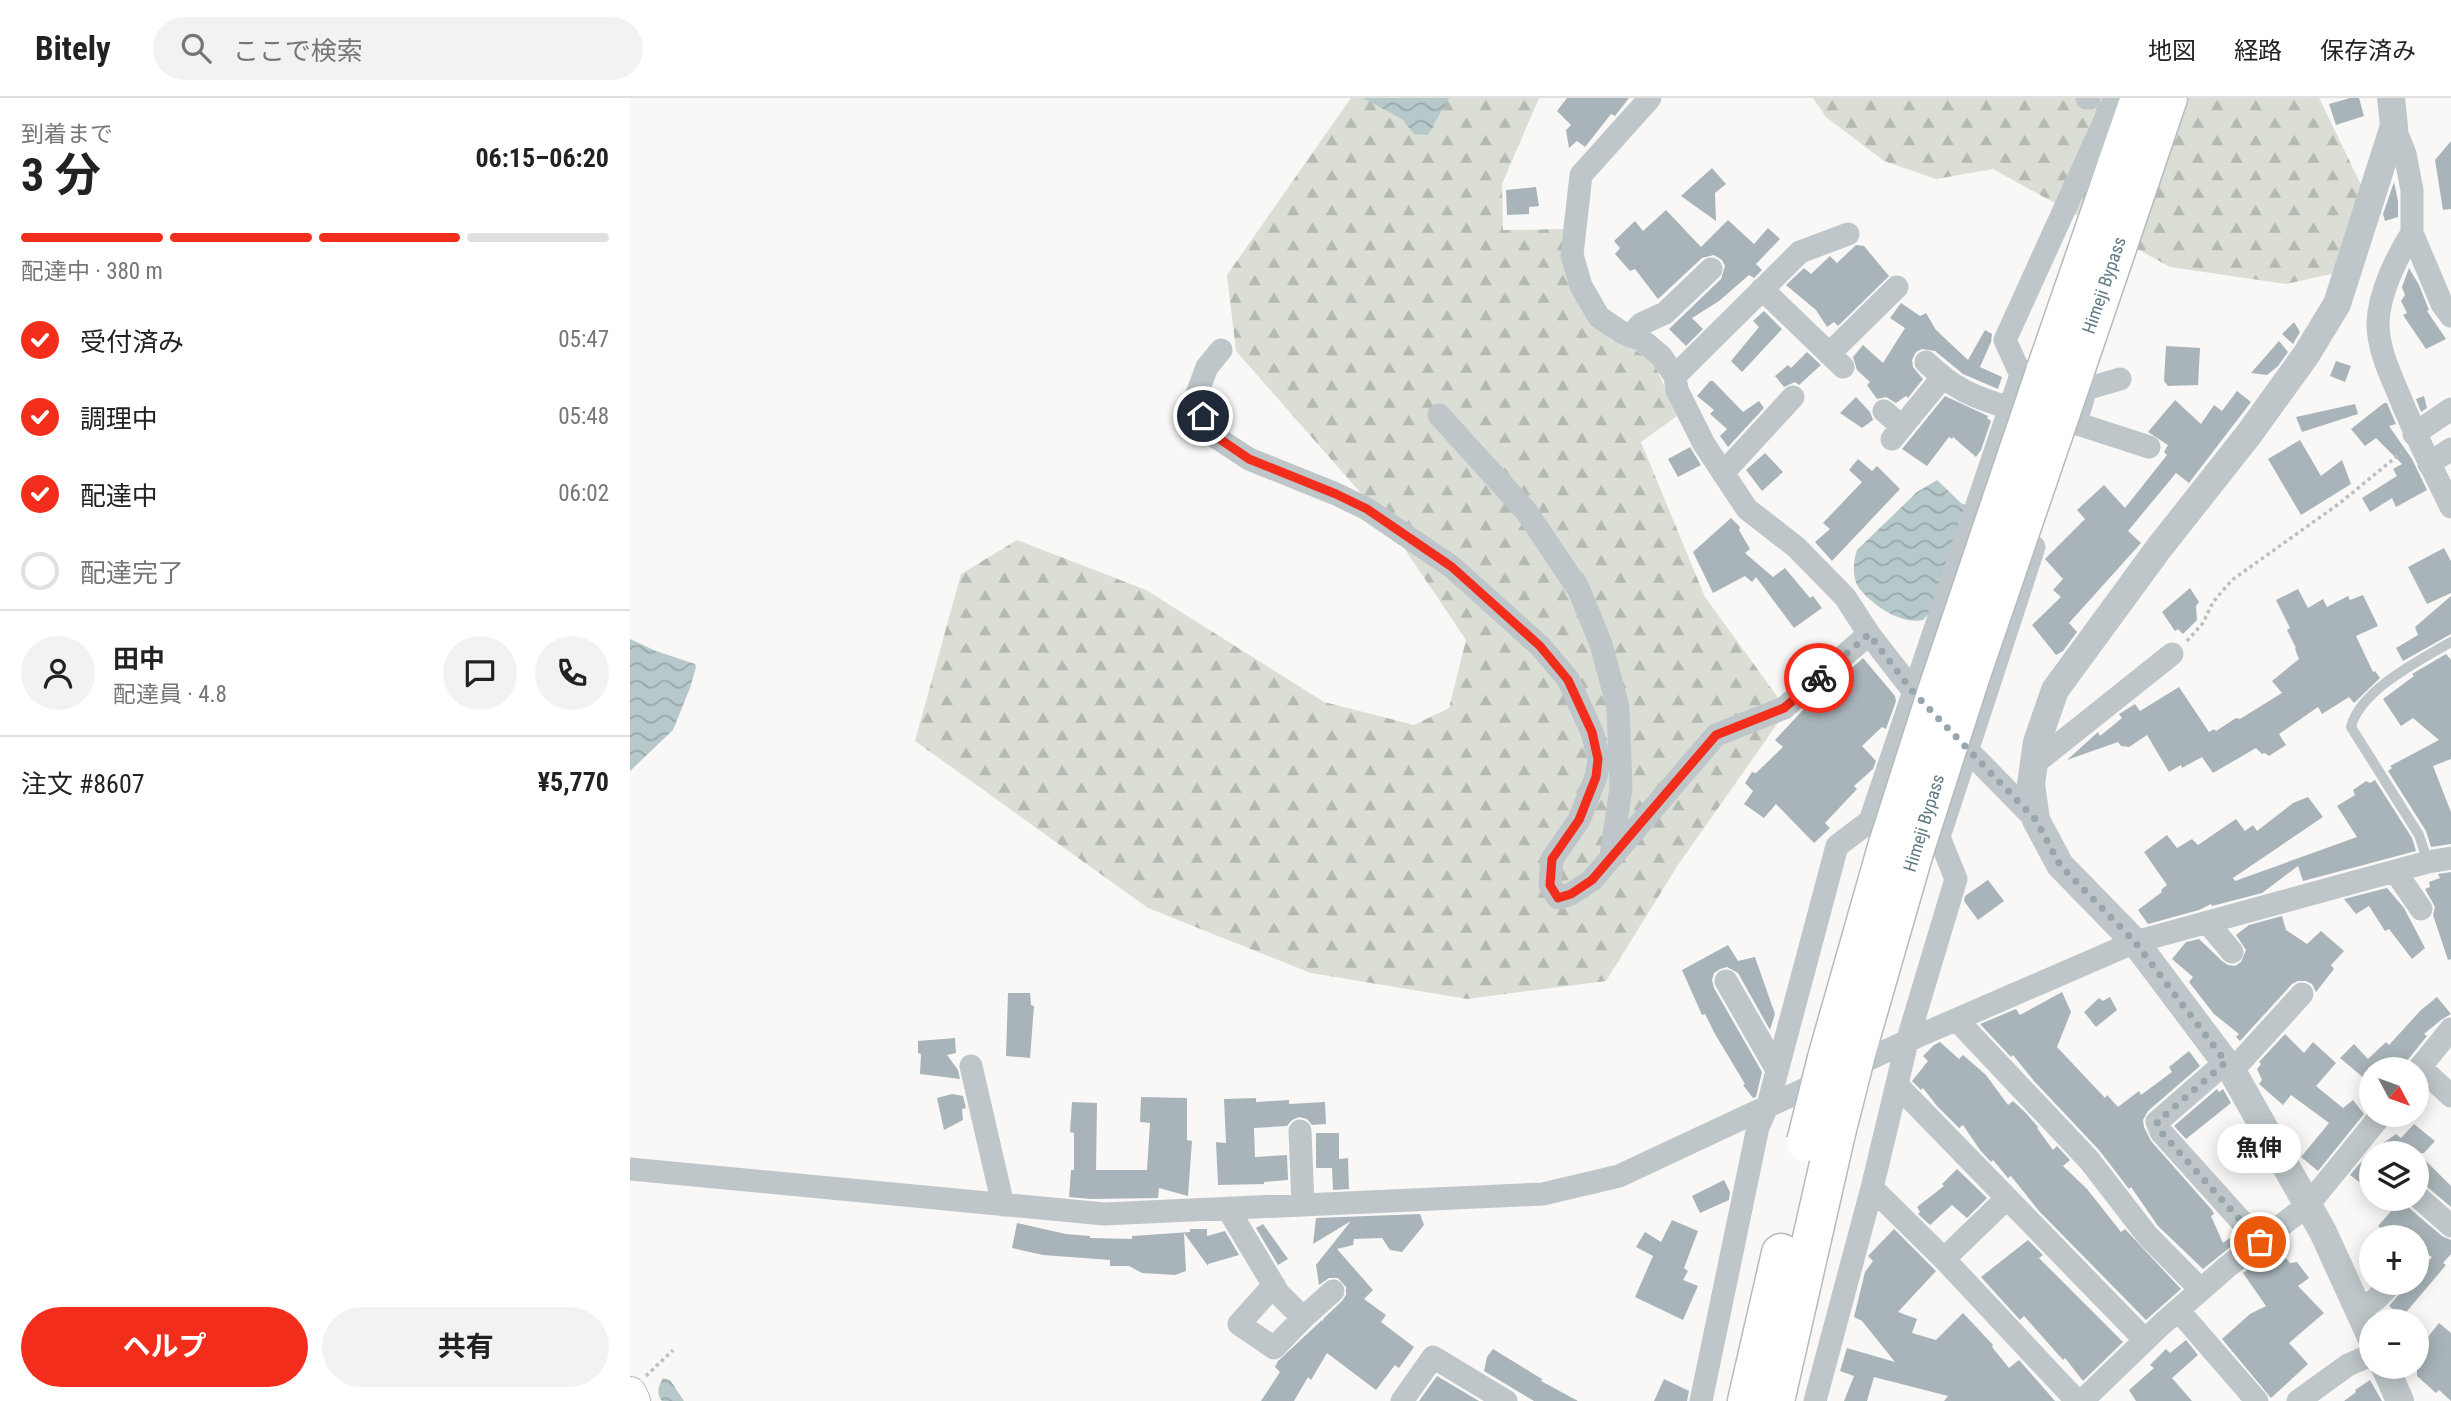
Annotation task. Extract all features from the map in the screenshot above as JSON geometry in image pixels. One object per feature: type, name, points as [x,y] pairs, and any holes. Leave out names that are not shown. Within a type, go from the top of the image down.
[{"type":"highway","name":"Himeji Bypass","points":[[2058,376],[2140,98]]},
{"type":"highway","name":"Himeji Bypass","points":[[1747,1401],[1903,838],[1941,678],[2168,98]]},
{"type":"highway","name":"Himeji Bypass","points":[[1775,1401],[1821,1138]]},
{"type":"street","points":[[1650,98],[1581,175],[1572,255],[1581,286],[1599,317],[1642,340],[1661,356],[1675,376],[1677,390],[1704,444],[1747,509],[1796,547],[1845,597],[1913,692],[2036,820],[2060,865],[2135,942],[2229,1067],[2323,1231],[2359,1311]]},
{"type":"street","points":[[1903,838],[1913,692],[2021,375],[2005,340],[2115,98]]},
{"type":"street","points":[[2392,112],[2405,154],[2412,190],[2412,233],[2442,304],[2451,316]]},
{"type":"street","points":[[2036,820],[2031,784],[2037,742],[2055,690],[2159,548],[2249,434],[2306,355],[2337,303],[2392,112]]},
{"type":"street","points":[[2412,233],[2400,252],[2382,298],[2378,324],[2384,359],[2416,437],[2451,507]]},
{"type":"street","points":[[1675,376],[1800,252],[1848,234]]},
{"type":"street","points":[[1630,335],[1641,324],[1665,313],[1711,269]]},
{"type":"street","points":[[1762,289],[1836,360],[1897,287]]},
{"type":"street","points":[[1221,350],[1206,367],[1195,398],[1211,433],[1249,459],[1367,509],[1452,567],[1540,646],[1568,680],[1592,732],[1598,759],[1596,777],[1579,820],[1552,859],[1550,885],[1558,898],[1571,894],[1592,880],[1716,735],[1784,708],[1869,634]]},
{"type":"street","points":[[1884,411],[1897,433],[1934,370],[1969,395],[2010,408]]},
{"type":"street","points":[[1903,838],[1969,752],[2086,389],[2120,379]]},
{"type":"street","points":[[1723,473],[1781,399]]},
{"type":"street","points":[[2416,437],[2451,409]]},
{"type":"street","points":[[1439,415],[1526,511],[1579,590],[1601,644],[1618,707],[1621,788],[1611,858]]},
{"type":"street","points":[[2075,423],[2149,447]]},
{"type":"street","points":[[2429,464],[2451,449]]},
{"type":"street","points":[[2034,764],[2172,654]]},
{"type":"street","points":[[1701,1401],[1758,1127],[1768,1105],[1837,846],[1903,838],[1956,878],[1907,1042],[1872,1188],[1815,1401]]},
{"type":"street","points":[[630,1169],[1104,1214],[1544,1194],[1619,1176],[1768,1105],[2135,942],[2451,858]]},
{"type":"street","points":[[2395,871],[2421,909]]},
{"type":"street","points":[[2207,922],[2232,952]]},
{"type":"street","points":[[1726,981],[1777,1070]]},
{"type":"street","points":[[2260,1242],[2161,1132],[2157,1122],[2229,1067],[2302,994]]},
{"type":"street","points":[[1957,1020],[2081,1152],[2147,1236],[2201,1290]]},
{"type":"street","points":[[2428,1057],[2451,1029]]},
{"type":"street","points":[[971,1066],[1003,1205]]},
{"type":"street","points":[[2429,1078],[2451,1096]]},
{"type":"street","points":[[1897,1085],[2145,1340]]},
{"type":"street","points":[[1300,1130],[1303,1205]]},
{"type":"street","points":[[2082,1401],[2178,1310],[2308,1205],[2359,1156]]},
{"type":"street","points":[[1872,1188],[1944,1259],[2077,1401]]},
{"type":"street","points":[[1944,1259],[2007,1198]]},
{"type":"street","points":[[2429,1207],[2451,1226]]},
{"type":"street","points":[[1228,1209],[1279,1294],[1303,1318]]},
{"type":"street","points":[[1274,1285],[1239,1324],[1274,1348],[1333,1291]]},
{"type":"street","points":[[2362,1309],[2380,1295]]},
{"type":"street","points":[[2178,1310],[2257,1401]]},
{"type":"street","points":[[1402,1401],[1433,1357],[1506,1401]]},
{"type":"street","points":[[2298,1401],[2348,1365],[2359,1360]]},
{"type":"street","points":[[2390,1379],[2400,1401]]},
{"type":"lane","points":[[2428,862],[2419,835],[2351,727],[2354,713],[2381,687],[2451,642]]},
{"type":"path","points":[[2172,654],[2197,631],[2213,602],[2232,580],[2340,503],[2416,437]]},
{"type":"path","points":[[634,1392],[673,1350]]},
{"type":"green space","points":[[1351,98],[1539,98],[1502,184],[1503,230],[1565,229],[1571,288],[1611,340],[1631,347],[1654,363],[1677,416],[1641,442],[1705,597],[1787,710],[1678,865],[1606,981],[1467,999],[1311,973],[1148,908],[915,741],[961,574],[1017,540],[1146,590],[1324,702],[1414,725],[1449,708],[1466,640],[1388,524],[1236,351],[1227,275]]},
{"type":"green space","points":[[1813,98],[2319,98],[2367,197],[2336,273],[2286,284],[2170,267],[1993,169],[1936,179],[1884,161],[1826,117]]},
{"type":"water","points":[[1363,98],[1449,98],[1428,135],[1414,134],[1402,119]]},
{"type":"water","points":[[1937,480],[1961,503],[1980,510],[1961,578],[1923,620],[1906,620],[1879,607],[1859,588],[1854,574],[1856,554],[1917,492]]},
{"type":"water","points":[[630,639],[695,664],[696,667],[673,730],[630,771]]},
{"type":"water","points":[[663,1378],[670,1380],[684,1401],[662,1401],[658,1390]]},
{"type":"building","points":[[1567,98],[1629,98],[1615,116],[1611,114],[1585,147],[1577,141],[1569,148],[1566,130],[1571,125],[1557,111]]},
{"type":"building","points":[[2359,98],[2364,116],[2336,125],[2329,104]]},
{"type":"building","points":[[2451,141],[2451,209],[2443,210],[2435,160]]},
{"type":"building","points":[[1712,168],[1726,184],[1715,193],[1716,221],[1681,196]]},
{"type":"building","points":[[2394,182],[2398,217],[2385,221],[2383,214]]},
{"type":"building","points":[[1536,187],[1539,206],[1529,207],[1529,214],[1507,215],[1506,190]]},
{"type":"building","points":[[1666,210],[1701,247],[1728,220],[1754,244],[1768,228],[1780,239],[1756,264],[1762,270],[1754,278],[1749,275],[1719,301],[1692,318],[1703,329],[1686,346],[1669,329],[1721,279],[1725,266],[1722,260],[1714,255],[1702,258],[1658,299],[1635,269],[1630,271],[1615,254],[1620,248],[1614,241],[1635,221],[1643,231]]},
{"type":"building","points":[[1856,245],[1864,246],[1889,276],[1838,326],[1834,322],[1827,327],[1816,310],[1786,285],[1804,268],[1811,274],[1830,256],[1837,263]]},
{"type":"building","points":[[2409,268],[2419,285],[2429,310],[2427,311],[2446,339],[2426,349],[2403,315],[2407,313],[2401,301],[2405,295],[2402,287]]},
{"type":"building","points":[[1901,303],[1920,316],[1926,313],[1936,330],[1968,360],[1985,330],[1992,334],[1980,367],[2002,377],[1998,389],[1963,374],[1935,351],[1922,349],[1916,352],[1912,360],[1913,367],[1923,379],[1908,398],[1906,396],[1896,403],[1886,397],[1877,399],[1867,385],[1870,382],[1857,370],[1853,357],[1863,345],[1883,363],[1905,328],[1890,318]]},
{"type":"building","points":[[1764,311],[1782,329],[1742,372],[1731,361],[1759,327],[1753,321]]},
{"type":"building","points":[[2294,322],[2300,332],[2293,344],[2282,334]]},
{"type":"building","points":[[2279,341],[2288,352],[2278,366],[2267,375],[2251,373]]},
{"type":"building","points":[[2166,346],[2200,348],[2198,385],[2168,386],[2164,381]]},
{"type":"building","points":[[1807,352],[1821,365],[1799,385],[1795,382],[1784,387],[1775,376],[1788,365],[1791,368]]},
{"type":"building","points":[[2336,361],[2351,366],[2345,382],[2330,376]]},
{"type":"building","points":[[1710,381],[1743,412],[1759,401],[1764,408],[1728,447],[1720,436],[1727,429],[1710,414],[1714,410],[1697,396]]},
{"type":"building","points":[[2237,391],[2251,402],[2189,483],[2176,473],[2128,531],[2141,543],[2069,623],[2077,632],[2063,651],[2056,655],[2032,625],[2061,597],[2053,590],[2063,579],[2045,559],[2085,519],[2077,510],[2104,485],[2125,508],[2167,455],[2164,452],[2168,445],[2148,432],[2175,400],[2201,424],[2214,405],[2222,411]]},
{"type":"building","points":[[1945,396],[1988,416],[1991,421],[1976,457],[1953,437],[1949,437],[1927,466],[1902,449]]},
{"type":"building","points":[[2424,396],[2427,408],[2421,412],[2416,399]]},
{"type":"building","points":[[1856,397],[1870,412],[1873,420],[1862,428],[1840,413]]},
{"type":"building","points":[[2387,403],[2396,424],[2389,426],[2412,459],[2427,490],[2396,507],[2392,498],[2370,512],[2362,498],[2397,476],[2393,469],[2402,464],[2376,438],[2365,446],[2351,429]]},
{"type":"building","points":[[2355,404],[2358,414],[2302,432],[2296,417]]},
{"type":"building","points":[[2300,440],[2321,476],[2342,460],[2351,484],[2301,515],[2268,459]]},
{"type":"building","points":[[1690,447],[1701,465],[1678,477],[1668,459]]},
{"type":"building","points":[[1765,453],[1783,472],[1762,491],[1746,470]]},
{"type":"building","points":[[1858,459],[1872,471],[1877,466],[1900,489],[1832,561],[1815,542],[1830,529],[1823,523],[1862,482],[1849,470]]},
{"type":"building","points":[[1731,518],[1740,527],[1739,530],[1750,549],[1745,553],[1773,577],[1785,568],[1822,608],[1794,628],[1756,577],[1752,582],[1745,576],[1713,593],[1693,552]]},
{"type":"building","points":[[2444,548],[2451,561],[2451,593],[2427,604],[2408,567]]},
{"type":"building","points":[[2190,588],[2199,602],[2196,606],[2197,620],[2183,634],[2178,629],[2175,631],[2162,612]]},
{"type":"building","points":[[2298,589],[2308,608],[2323,599],[2327,607],[2348,596],[2350,600],[2363,595],[2378,626],[2356,636],[2373,672],[2380,678],[2354,703],[2349,697],[2322,714],[2318,707],[2279,734],[2286,745],[2269,756],[2256,748],[2213,773],[2202,757],[2169,772],[2147,735],[2129,747],[2121,746],[2118,742],[2067,760],[2098,732],[2100,736],[2122,718],[2119,714],[2135,704],[2140,711],[2179,687],[2209,732],[2214,729],[2216,731],[2236,718],[2240,719],[2282,693],[2272,681],[2299,659],[2287,630],[2290,628],[2276,600]]},
{"type":"building","points":[[2451,596],[2451,634],[2403,661],[2396,648],[2418,635],[2415,627]]},
{"type":"building","points":[[2446,654],[2451,660],[2451,759],[2433,766],[2451,812],[2451,844],[2431,847],[2426,831],[2388,771],[2392,768],[2390,766],[2439,740],[2413,718],[2401,726],[2383,699],[2414,676],[2412,674]]},
{"type":"building","points":[[1863,658],[1895,696],[1896,701],[1886,729],[1882,727],[1862,746],[1876,761],[1873,769],[1854,786],[1857,789],[1825,823],[1830,828],[1814,843],[1776,804],[1764,818],[1744,804],[1753,791],[1745,783],[1752,772],[1756,773],[1783,747],[1775,740],[1802,711]]},
{"type":"building","points":[[2375,780],[2412,838],[2416,851],[2303,881],[2298,866],[2262,893],[2212,906],[2211,904],[2148,924],[2138,910],[2167,885],[2144,852],[2167,835],[2177,848],[2192,839],[2198,845],[2236,819],[2245,831],[2253,825],[2257,831],[2293,803],[2308,797],[2323,817],[2233,878],[2235,881],[2357,837],[2337,806],[2355,795],[2353,790],[2366,781],[2370,783]]},
{"type":"building","points":[[2451,872],[2451,959],[2448,960],[2433,915],[2435,907],[2425,889],[2430,887],[2429,882],[2440,878],[2438,874]]},
{"type":"building","points":[[1988,880],[2004,901],[1978,920],[1964,901],[1965,896]]},
{"type":"building","points":[[2387,888],[2404,908],[2425,948],[2412,959],[2389,929],[2385,931],[2369,906],[2356,914],[2344,899]]},
{"type":"building","points":[[2282,916],[2286,930],[2307,944],[2321,931],[2344,951],[2331,965],[2334,969],[2316,992],[2312,984],[2306,981],[2292,984],[2240,1041],[2236,1037],[2239,1034],[2214,1014],[2189,982],[2193,977],[2172,959],[2186,942],[2199,939],[2222,961],[2235,966],[2241,962],[2246,950],[2236,935],[2249,925]]},
{"type":"building","points":[[1728,945],[1738,961],[1755,957],[1775,1014],[1770,1030],[1738,973],[1727,967],[1714,973],[1714,988],[1762,1072],[1756,1097],[1753,1098],[1743,1085],[1745,1084],[1705,1014],[1702,1015],[1682,970]]},
{"type":"building","points":[[2062,992],[2071,1012],[2057,1047],[2105,1098],[2107,1095],[2118,1107],[2139,1091],[2141,1095],[2172,1072],[2169,1067],[2189,1051],[2200,1066],[2148,1111],[2143,1120],[2151,1141],[2212,1210],[2214,1214],[2211,1216],[2223,1243],[2230,1238],[2234,1244],[2203,1269],[2158,1226],[2131,1187],[2129,1189],[2099,1150],[2013,1055],[2011,1057],[1980,1024],[2016,1009],[2020,1015]]},
{"type":"building","points":[[1008,993],[1030,993],[1031,1005],[1034,1006],[1030,1058],[1006,1056]]},
{"type":"building","points":[[2110,997],[2117,1010],[2096,1027],[2084,1012],[2099,998],[2103,1001]]},
{"type":"building","points":[[2437,997],[2451,1014],[2424,1034],[2427,1036],[2410,1057],[2370,1057],[2386,1042],[2389,1045],[2421,1010]]},
{"type":"building","points":[[2285,1034],[2304,1053],[2313,1042],[2336,1063],[2316,1086],[2343,1108],[2353,1100],[2359,1108],[2359,1120],[2318,1171],[2301,1157],[2329,1123],[2291,1095],[2283,1105],[2259,1084],[2262,1080],[2257,1069],[2261,1064],[2259,1062]]},
{"type":"building","points":[[955,1038],[956,1053],[947,1055],[958,1070],[960,1079],[920,1074],[921,1054],[918,1053],[918,1041]]},
{"type":"building","points":[[1940,1042],[1959,1059],[1963,1055],[1986,1075],[2008,1105],[2013,1101],[2025,1112],[2053,1150],[2057,1146],[2070,1160],[2063,1166],[2087,1189],[2121,1232],[2125,1229],[2181,1289],[2146,1320],[2039,1211],[2011,1176],[2008,1178],[1993,1160],[1991,1162],[1963,1125],[1959,1128],[1923,1088],[1921,1090],[1912,1081],[1928,1061],[1923,1056]]},
{"type":"building","points":[[2354,1044],[2366,1057],[2359,1057],[2359,1074],[2340,1058]]},
{"type":"building","points":[[2217,1089],[2219,1092],[2223,1089],[2231,1103],[2186,1139],[2174,1126]]},
{"type":"building","points":[[952,1094],[963,1096],[966,1108],[962,1109],[963,1120],[944,1130],[937,1098]]},
{"type":"building","points":[[1141,1097],[1187,1098],[1187,1140],[1192,1141],[1188,1196],[1159,1188],[1158,1198],[1069,1197],[1071,1170],[1074,1170],[1074,1133],[1070,1132],[1072,1102],[1097,1103],[1096,1170],[1147,1170],[1150,1123],[1140,1122]]},
{"type":"building","points":[[1256,1098],[1256,1102],[1289,1100],[1289,1104],[1325,1102],[1326,1124],[1312,1125],[1307,1119],[1299,1117],[1287,1126],[1254,1128],[1255,1157],[1287,1155],[1288,1180],[1264,1184],[1218,1185],[1216,1142],[1226,1143],[1224,1099]]},
{"type":"building","points":[[2411,1127],[2418,1127],[2435,1141],[2429,1148],[2429,1141],[2386,1141],[2396,1134],[2401,1138]]},
{"type":"building","points":[[1316,1133],[1339,1133],[1339,1159],[1348,1158],[1349,1189],[1333,1190],[1332,1168],[1316,1168]]},
{"type":"building","points":[[2359,1164],[2359,1182],[2350,1175]]},
{"type":"building","points":[[2429,1164],[2451,1186],[2451,1207],[2429,1189]]},
{"type":"building","points":[[1957,1169],[1987,1198],[1967,1218],[1952,1205],[1930,1225],[1918,1214],[1920,1212],[1917,1207],[1944,1186],[1942,1184]]},
{"type":"building","points":[[1724,1180],[1730,1192],[1729,1200],[1700,1213],[1692,1196]]},
{"type":"building","points":[[2391,1211],[2413,1211],[2442,1236],[2451,1240],[2451,1254],[2443,1263],[2446,1265],[2429,1285],[2429,1261],[2432,1257],[2429,1255],[2429,1225],[2379,1225]]},
{"type":"building","points":[[1420,1214],[1424,1225],[1402,1252],[1390,1250],[1382,1238],[1354,1239],[1353,1245],[1337,1249],[1373,1290],[1364,1299],[1386,1315],[1381,1322],[1414,1347],[1399,1368],[1395,1365],[1376,1390],[1327,1353],[1311,1380],[1308,1377],[1294,1401],[1261,1401],[1280,1372],[1275,1367],[1278,1361],[1322,1320],[1323,1322],[1346,1295],[1346,1287],[1338,1278],[1329,1278],[1319,1285],[1316,1265],[1351,1221],[1313,1244],[1316,1218]]},
{"type":"building","points":[[1672,1220],[1698,1231],[1684,1268],[1688,1271],[1683,1280],[1698,1286],[1683,1320],[1635,1297],[1653,1256],[1636,1247],[1645,1232],[1661,1242]]},
{"type":"building","points":[[1017,1223],[1090,1238],[1132,1239],[1132,1236],[1190,1232],[1190,1229],[1207,1229],[1207,1236],[1225,1231],[1239,1255],[1208,1266],[1184,1233],[1186,1271],[1175,1275],[1142,1273],[1129,1266],[1110,1266],[1110,1260],[1043,1255],[1012,1248]]},
{"type":"building","points":[[1263,1224],[1288,1259],[1278,1265],[1256,1228]]},
{"type":"building","points":[[1894,1229],[1936,1271],[1898,1312],[1917,1319],[1912,1333],[1936,1340],[1963,1313],[1993,1345],[2009,1368],[2019,1360],[2055,1401],[1944,1401],[1948,1396],[1874,1377],[1867,1401],[1844,1401],[1854,1376],[1840,1371],[1847,1348],[1895,1362],[1862,1321],[1854,1317],[1865,1272],[1873,1261],[1868,1256]]},
{"type":"building","points":[[2028,1240],[2043,1255],[2039,1258],[2123,1342],[2083,1381],[2065,1358],[2063,1360],[2024,1316],[2020,1320],[1981,1277]]},
{"type":"building","points":[[2284,1256],[2290,1263],[2297,1262],[2309,1278],[2298,1286],[2324,1313],[2289,1343],[2308,1364],[2271,1398],[2222,1339],[2250,1314],[2266,1306],[2243,1273],[2257,1263],[2263,1271]]},
{"type":"building","points":[[2399,1295],[2421,1295],[2409,1309],[2393,1309],[2389,1306]]},
{"type":"building","points":[[2439,1323],[2451,1333],[2451,1401],[2439,1390],[2436,1393],[2420,1379],[2429,1379],[2429,1336]]},
{"type":"building","points":[[2186,1340],[2198,1355],[2172,1378],[2192,1401],[2136,1401],[2129,1390],[2154,1368],[2150,1365],[2166,1349],[2170,1353]]},
{"type":"building","points":[[1493,1349],[1542,1379],[1541,1381],[1578,1401],[1534,1401],[1484,1371],[1487,1357]]},
{"type":"building","points":[[1437,1376],[1479,1401],[1419,1401]]},
{"type":"building","points":[[1664,1379],[1689,1391],[1687,1401],[1654,1401]]},
{"type":"building","points":[[2370,1380],[2382,1401],[2344,1401],[2356,1392],[2355,1390]]},
{"type":"way so far","points":[[1819,678],[1869,634],[1913,692],[2036,820],[2060,865],[2135,942],[2226,1062],[2157,1122],[2161,1132],[2260,1242]]},
{"type":"place","name":"魚伸","points":[[2260,1242]]},
{"type":"route","points":[[1203,416],[1211,433],[1249,459],[1367,509],[1452,567],[1540,646],[1568,680],[1592,732],[1598,759],[1596,777],[1579,820],[1552,859],[1550,885],[1558,898],[1571,894],[1592,880],[1716,735],[1784,708],[1819,678]]}]
